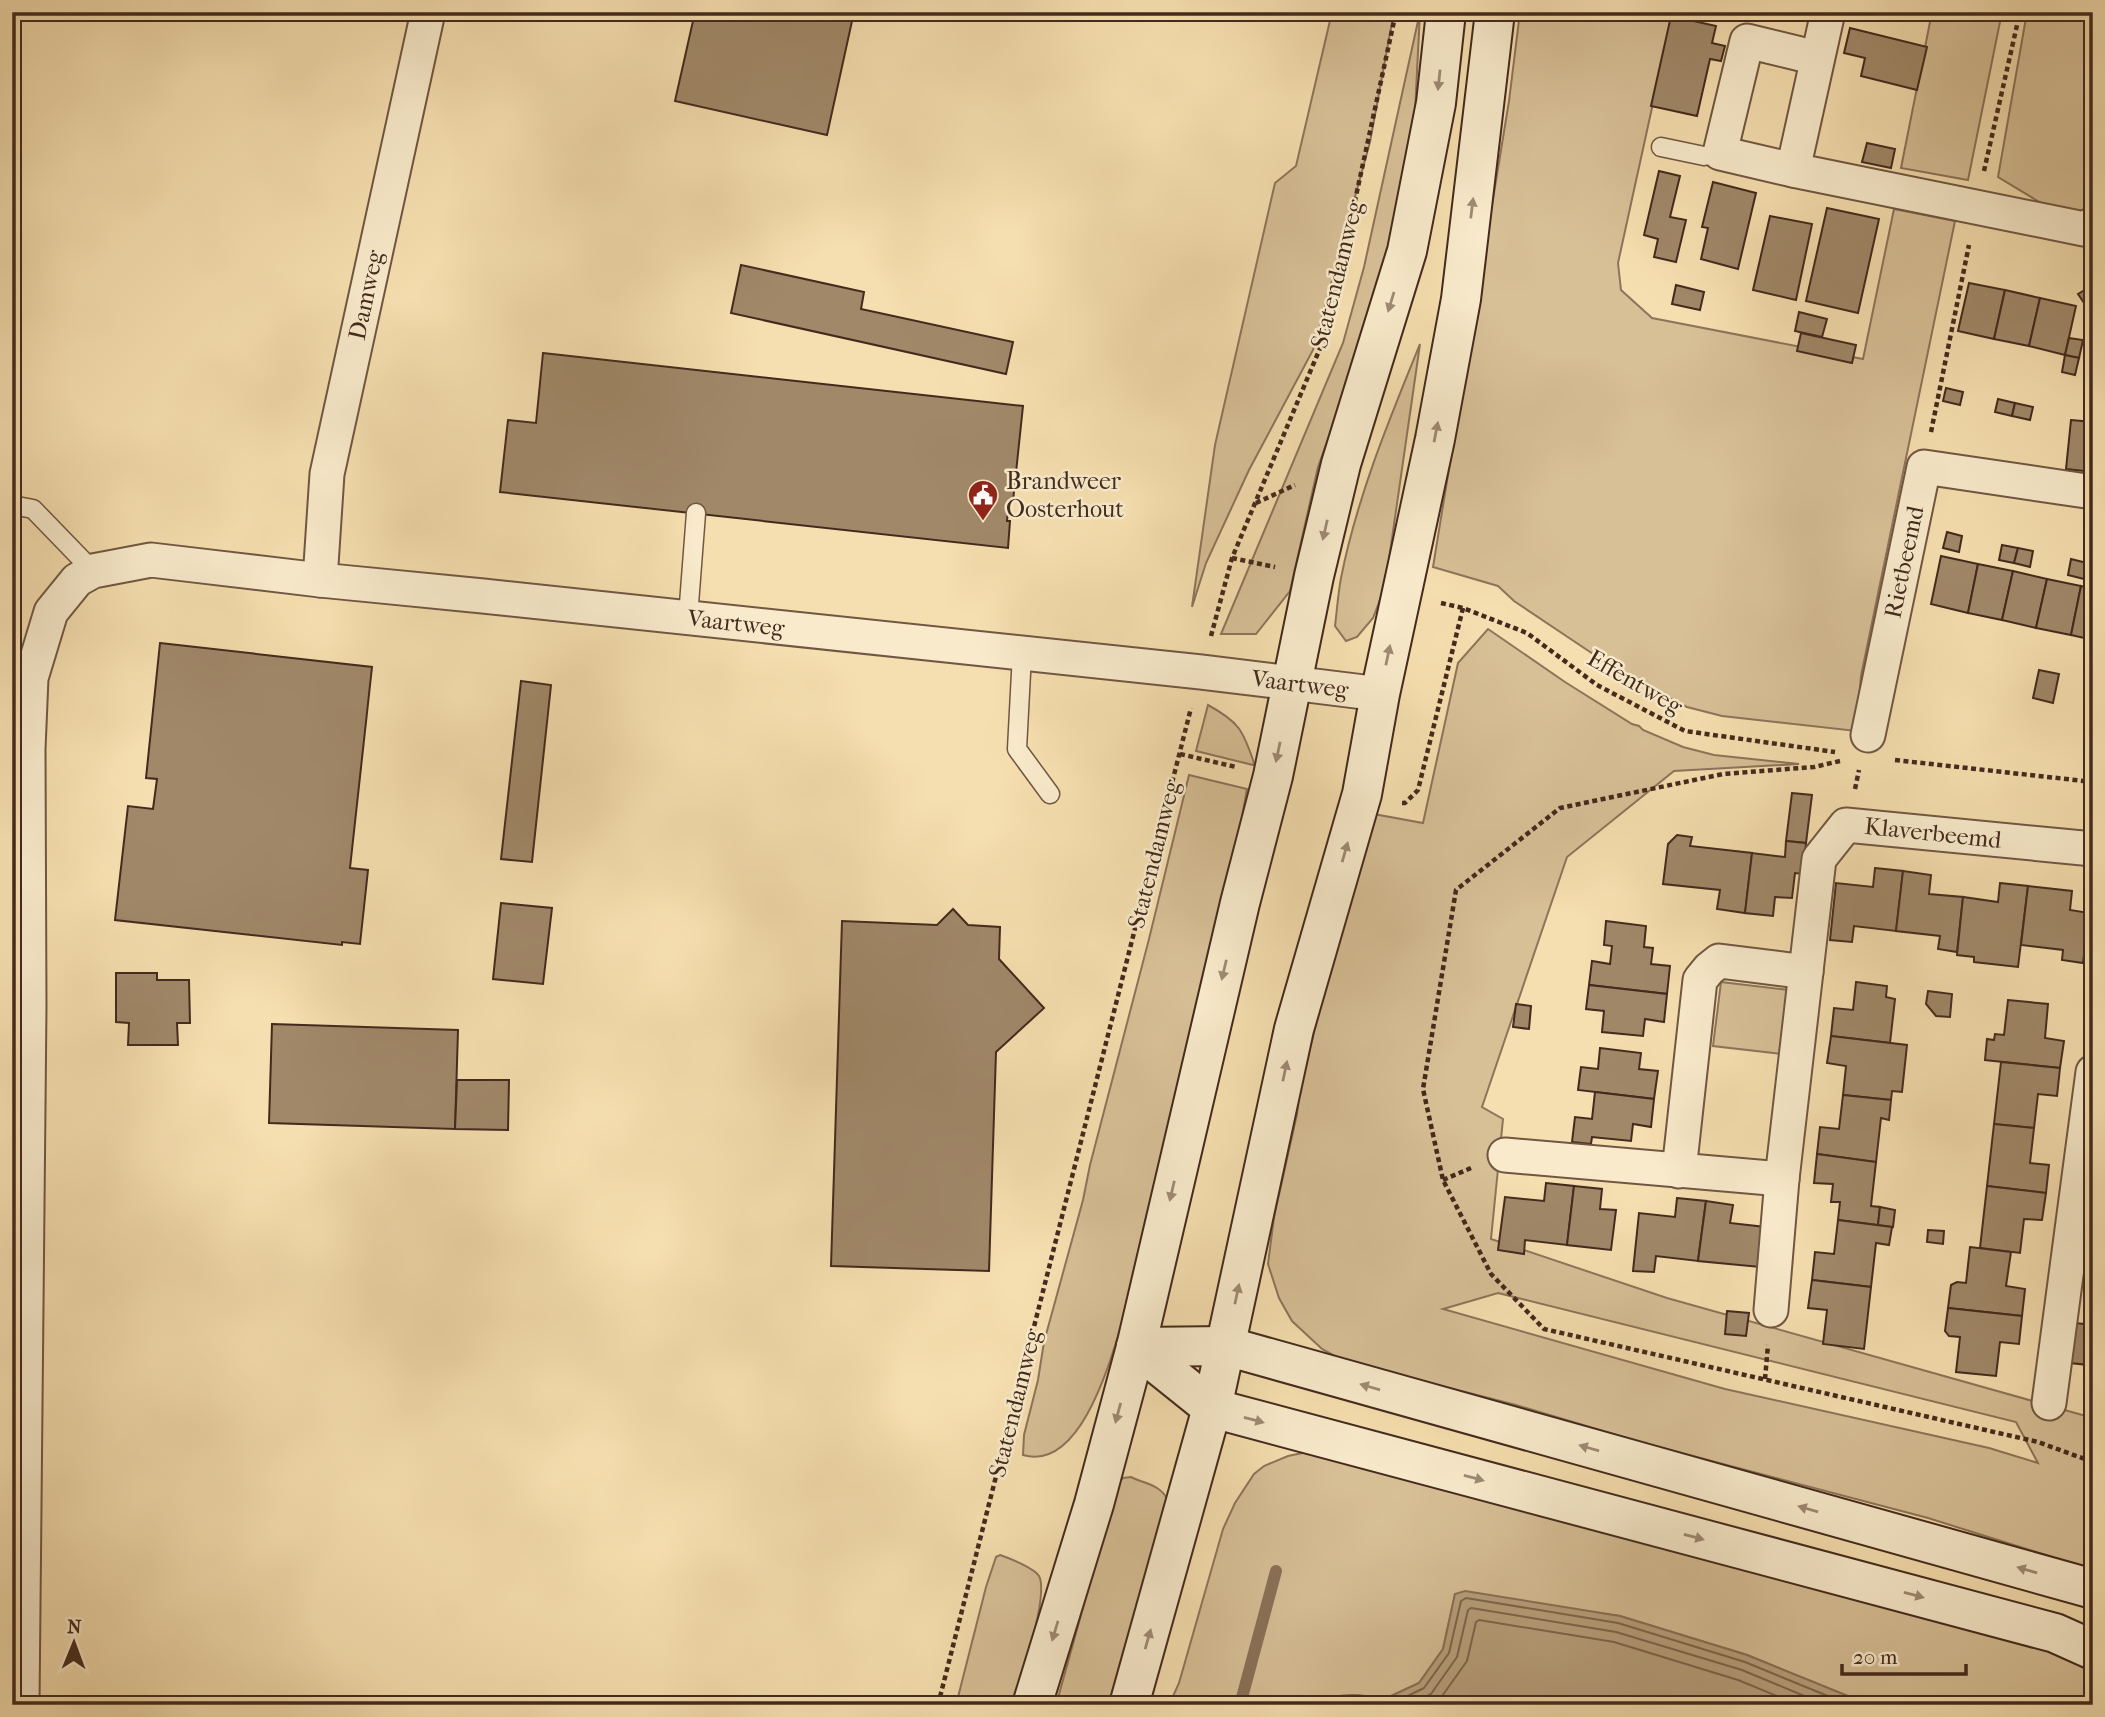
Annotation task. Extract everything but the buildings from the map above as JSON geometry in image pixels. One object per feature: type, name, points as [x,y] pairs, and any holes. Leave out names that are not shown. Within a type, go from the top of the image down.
[{"type":"main road","points":[[1032,1705],[1094,1504],[1136,1347],[1240,903],[1273,776],[1314,576],[1341,464],[1407,251],[1436,103],[1446,12]]},
{"type":"main road","points":[[1129,1705],[1212,1408],[1294,1029],[1362,794],[1461,299],[1495,12]]},
{"type":"main road","points":[[1136,1347],[1226,1346],[2093,1589]]},
{"type":"main road","points":[[1136,1347],[1212,1408],[2055,1633],[2093,1650]]},
{"type":"street","name":"Damweg","points":[[320,580],[327,474],[428,12]]},
{"type":"street","points":[[1793,170],[1828,12]]},
{"type":"street","points":[[1817,58],[1747,41],[1720,153],[2084,229],[2093,224]]},
{"type":"street","name":"Rietbeemd","points":[[1865,746],[1924,467],[2093,492]]},
{"type":"street","name":"Vaartweg","points":[[22,1705],[19,1435],[20,747],[32,678],[51,612],[76,580],[93,571],[151,560],[1200,672],[1380,694]]},
{"type":"street","name":"Klaverbeemd","points":[[1771,1310],[1782,1179],[1819,859],[1846,825],[2093,849]]},
{"type":"street","points":[[1679,1171],[1700,980],[1719,961],[1806,972]]},
{"type":"street","points":[[2049,1403],[2080,1271],[2093,1072]]},
{"type":"street","points":[[1505,1155],[1782,1179]]},
{"type":"lane","points":[[1661,147],[1704,156],[1720,153]]},
{"type":"lane","points":[[12,505],[33,509],[93,571]]},
{"type":"lane","points":[[688,617],[696,513]]},
{"type":"lane","points":[[1022,654],[1017,749],[1050,794]]},
{"type":"path","name":"Statendamweg","points":[[938,1705],[1200,672],[1232,558],[1326,334],[1396,12]]},
{"type":"path","name":"Effentweg","points":[[1362,794],[1405,803],[1418,790],[1463,608],[1527,633],[1597,685],[1685,732],[1865,746],[2093,782]]},
{"type":"path","points":[[1846,825],[1865,746]]},
{"type":"shaded area","points":[[1332,12],[1394,12],[1370,142],[1313,350],[1249,470],[1206,563],[1192,607],[1215,445],[1275,183],[1296,166]]},
{"type":"shaded area","points":[[1420,12],[1414,132],[1383,287],[1318,467],[1290,591],[1256,634],[1221,634],[1343,343],[1364,267]]},
{"type":"shaded area","points":[[1520,12],[1673,12],[1618,263],[1621,290],[1652,318],[1863,359],[1894,209],[1955,221],[1861,676],[1856,731],[1722,716],[1687,707],[1602,660],[1514,601],[1498,586],[1433,567],[1509,101]]},
{"type":"shaded area","points":[[1932,12],[2002,12],[1968,180],[1901,168]]},
{"type":"shaded area","points":[[2027,12],[2093,12],[2093,224],[2084,229],[1998,177]]},
{"type":"shaded area","points":[[1420,344],[1385,587],[1373,618],[1357,637],[1346,641],[1335,626],[1348,548],[1375,459]]},
{"type":"shaded area","points":[[1488,629],[1565,682],[1643,730],[1683,747],[1714,755],[1799,764],[1674,771],[1567,857],[1482,1107],[1503,1119],[1491,1239],[1667,1298],[2093,1418],[2093,1570],[1928,1518],[1643,1443],[1516,1405],[1351,1365],[1322,1349],[1292,1321],[1279,1298],[1268,1264],[1274,1217],[1300,1089],[1368,813],[1423,823],[1458,663]],"holes":[[[1498,1293],[2016,1422],[2038,1463],[1989,1448],[1725,1389],[1443,1309]]]},
{"type":"shaded area","points":[[1208,705],[1238,728],[1247,742],[1253,765],[1196,751]]},
{"type":"shaded area","points":[[1189,775],[1247,789],[1237,845],[1129,1301],[1106,1372],[1081,1425],[1064,1444],[1045,1455],[1023,1455],[1024,1435],[1038,1380],[1044,1342],[1083,1200]]},
{"type":"shaded area","points":[[1721,982],[1789,990],[1782,1054],[1713,1046]]},
{"type":"shaded area","points":[[1317,1450],[2035,1644],[2093,1667],[2093,1705],[1849,1705],[1847,1696],[1747,1655],[1620,1616],[1455,1594],[1443,1649],[1419,1683],[1387,1698],[1354,1695],[1310,1698],[1308,1705],[1169,1705],[1179,1683],[1223,1529],[1235,1503],[1254,1474],[1264,1466],[1288,1456]]},
{"type":"shaded area","points":[[1131,1477],[1162,1491],[1168,1501],[1115,1705],[1056,1705],[1120,1481]]},
{"type":"shaded area","points":[[1000,1555],[1027,1567],[1039,1576],[1040,1601],[1027,1659],[1013,1705],[956,1705],[986,1587],[996,1557]]},
{"type":"water","points":[[1465,1591],[1620,1616],[1747,1655],[1848,1696],[1849,1705],[1308,1705],[1309,1698],[1354,1695],[1387,1698],[1419,1683],[1443,1649],[1455,1594]]},
{"type":"waterway","points":[[1240,1705],[1276,1571]]},
{"type":"place","name":"Brandweer Oosterhout","points":[[983,522]]}]
